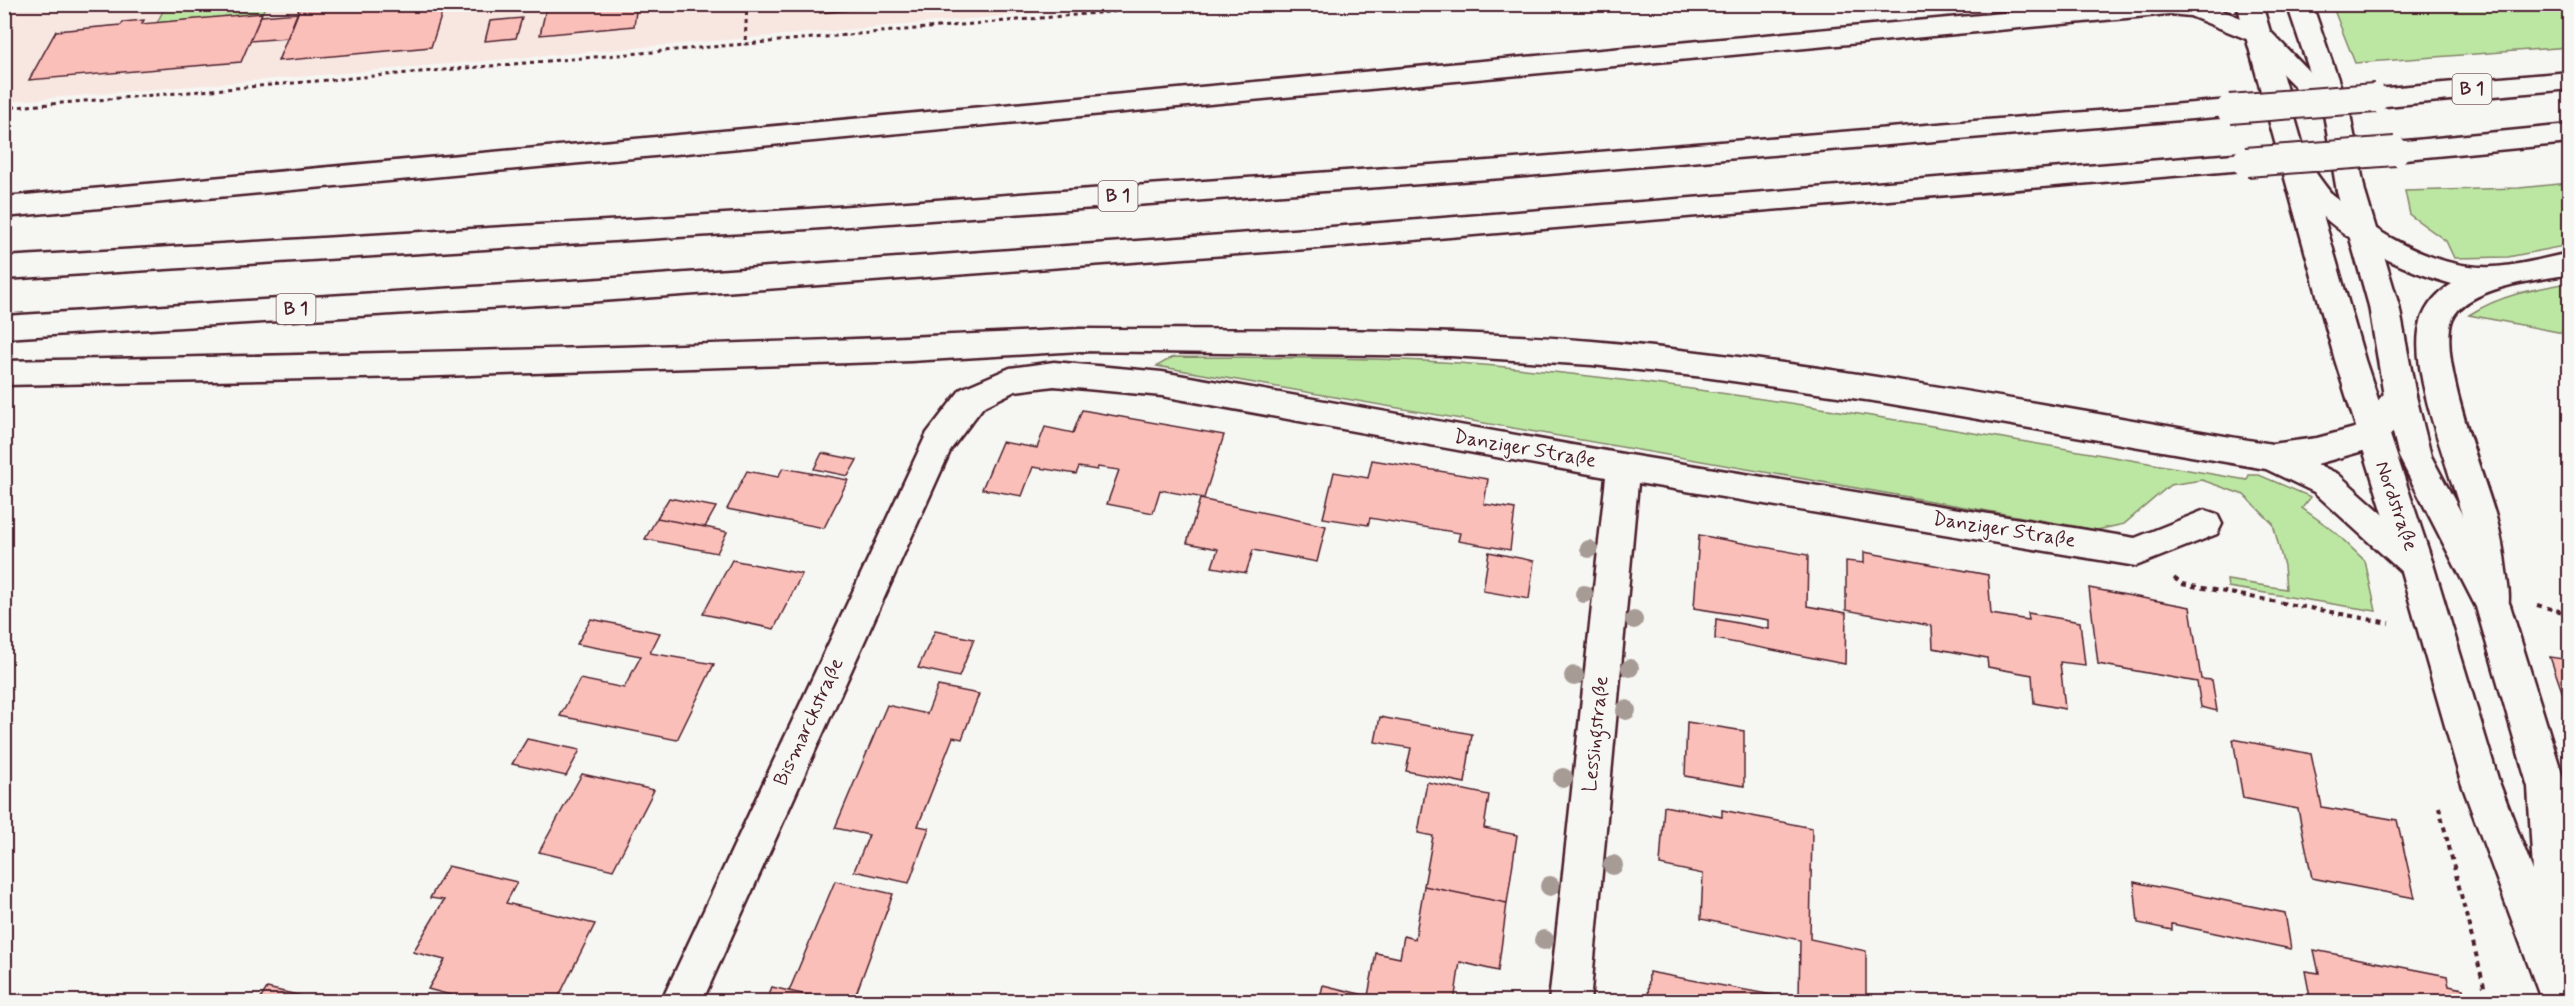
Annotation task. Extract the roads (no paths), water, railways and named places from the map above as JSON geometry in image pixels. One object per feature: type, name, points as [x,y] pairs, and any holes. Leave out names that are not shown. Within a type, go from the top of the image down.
[{"type":"main road","name":"Nordstraße","points":[[2249,4],[2291,161],[2373,436],[2416,564],[2480,782],[2562,996]]},
{"type":"main road","points":[[2299,4],[2337,114],[2362,234],[2384,306],[2400,396],[2415,457],[2493,605]]},
{"type":"main road","points":[[4,207],[2131,7],[2169,6],[2193,9],[2258,34],[2337,114]]},
{"type":"main road","name":"B 1","points":[[4,268],[820,218],[1502,169],[2570,80]]},
{"type":"main road","name":"B 1","points":[[4,327],[588,291],[1319,238],[2246,162],[2395,152],[2570,134]]},
{"type":"main road","points":[[2291,161],[2324,203],[2362,234],[2423,264],[2455,273],[2491,278]]},
{"type":"main road","points":[[2562,996],[2547,788],[2493,605],[2484,536],[2452,433],[2432,340],[2439,313],[2458,293],[2491,278],[2570,263]]},
{"type":"main road","points":[[4,373],[422,365],[910,349],[1080,340],[1451,344],[1592,353],[1704,365],[1880,390],[2272,457],[2326,483],[2416,564]]},
{"type":"main road","name":"Danziger Straße","points":[[938,442],[972,398],[1010,380],[1054,374],[1162,384],[1623,467],[2136,552],[2205,524]]},
{"type":"main road","points":[[2272,457],[2316,451],[2373,436],[2400,396]]},
{"type":"main road","name":"Bismarckstraße","points":[[681,1002],[938,442]]},
{"type":"main road","name":"Lessingstraße","points":[[1569,1002],[1623,467]]}]
